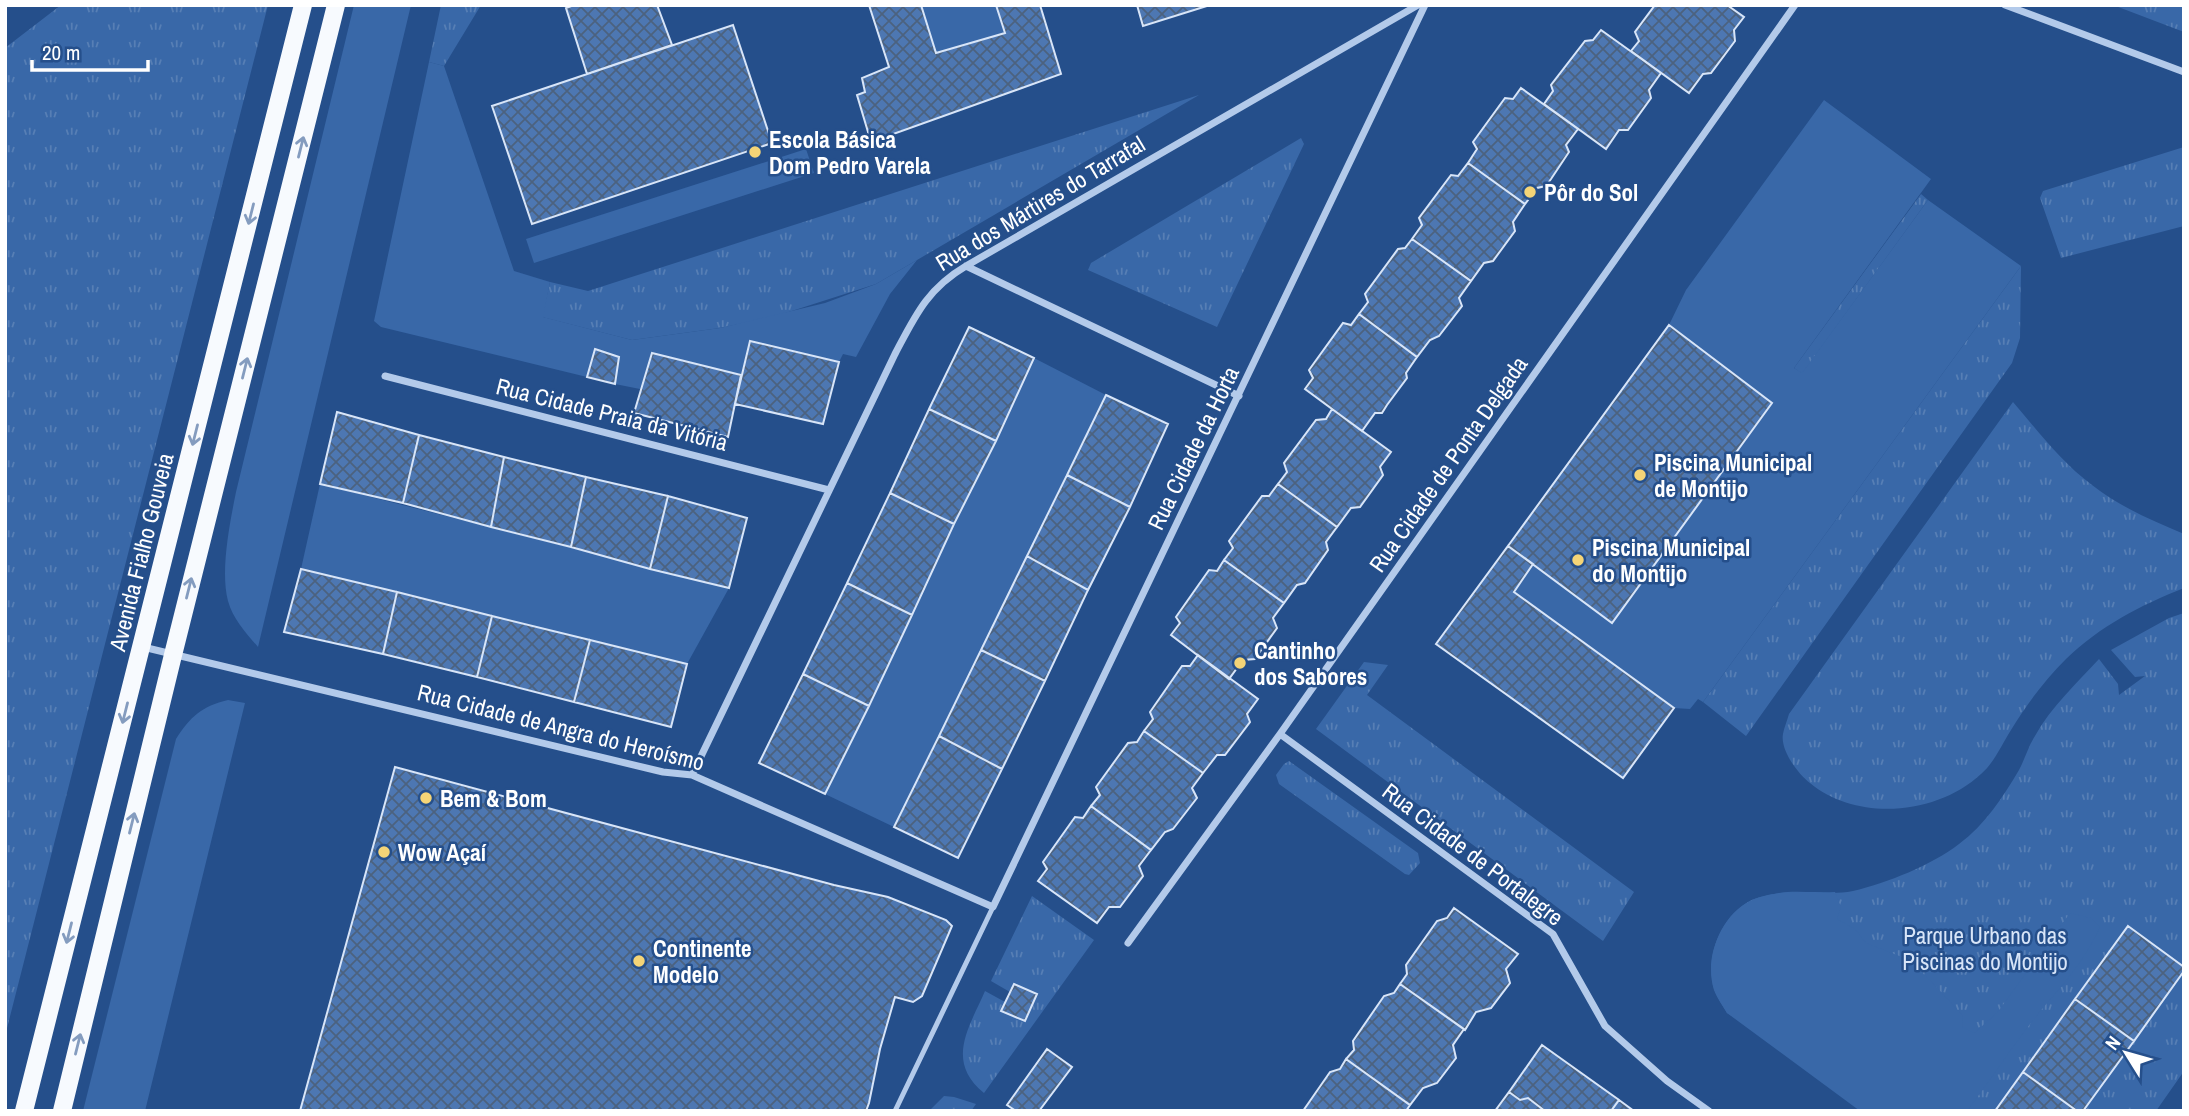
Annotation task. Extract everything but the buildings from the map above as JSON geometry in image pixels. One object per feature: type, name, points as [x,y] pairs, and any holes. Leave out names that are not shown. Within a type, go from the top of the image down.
[{"type":"main road","name":"Avenida Fialho Gouveia","points":[[24,1111],[303,5]]},
{"type":"main road","points":[[62,1111],[173,654],[336,5]]},
{"type":"street","name":"Rua dos Mártires do Tarrafal","points":[[692,775],[919,307],[947,277],[1418,5]]},
{"type":"street","name":"Rua Cidade da Horta","points":[[993,907],[1426,5]]},
{"type":"street","name":"Rua Cidade de Ponta Delgada","points":[[1128,943],[1280,734],[1795,5]]},
{"type":"street","points":[[2005,5],[2184,72]]},
{"type":"street","points":[[966,266],[1239,396]]},
{"type":"street","name":"Rua Cidade Praia da Vitória","points":[[385,376],[829,490]]},
{"type":"street","name":"Rua Cidade de Angra do Heroísmo","points":[[142,647],[663,772],[692,775],[993,907]]},
{"type":"street","name":"Rua Cidade de Portalegre","points":[[1280,734],[1553,934],[1605,1026],[1667,1081],[1709,1111]]},
{"type":"lane","points":[[895,1111],[993,907]]},
{"type":"green space","points":[[61,5],[268,5],[5,1036],[5,48]]},
{"type":"green space","points":[[354,5],[411,5],[258,647],[237,620],[228,601],[225,561],[229,532],[236,492]]},
{"type":"green space","points":[[441,5],[481,5],[444,66],[429,62]]},
{"type":"green space","points":[[921,5],[996,5],[1005,33],[936,53]]},
{"type":"green space","points":[[2113,5],[2184,5],[2184,32]]},
{"type":"green space","points":[[429,62],[444,66],[514,271],[550,282],[543,317],[632,340],[720,328],[825,303],[876,284],[917,260],[890,294],[856,357],[843,354],[839,362],[750,341],[741,375],[652,354],[640,389],[615,384],[619,357],[596,350],[587,377],[381,327],[374,321]]},
{"type":"green space","points":[[1199,95],[876,284],[773,317],[720,328],[632,340],[542,317],[550,282],[588,291]]},
{"type":"green space","points":[[1824,100],[1931,179],[1794,368],[1802,373],[1928,200],[2021,266],[1703,702],[1698,699],[1690,709],[1674,708],[1623,778],[1436,644],[1669,325],[1686,290]]},
{"type":"green space","points":[[1301,138],[1304,144],[1217,327],[1088,270],[1091,263]]},
{"type":"green space","points":[[2184,147],[2184,226],[2061,258],[2040,198],[2043,191]]},
{"type":"green space","points":[[806,149],[814,173],[534,263],[526,239]]},
{"type":"green space","points":[[1921,194],[1928,200],[1802,374],[1794,368]]},
{"type":"green space","points":[[2021,266],[2020,338],[2012,363],[1746,736],[1703,702]]},
{"type":"green space","points":[[1034,358],[1106,395],[894,827],[825,794]]},
{"type":"green space","points":[[2013,402],[2060,456],[2102,493],[2184,534],[2184,588],[2122,618],[2079,647],[2036,693],[1990,764],[1963,788],[1920,805],[1897,808],[1850,804],[1829,795],[1805,779],[1787,754],[1783,734],[1789,714]]},
{"type":"green space","points":[[320,484],[729,588],[687,664],[301,569]]},
{"type":"green space","name":"Parque Urbano das Piscinas do Montijo","points":[[2184,613],[2184,967],[2129,927],[1995,1111],[1885,1111],[1727,1013],[1714,990],[1711,965],[1722,929],[1738,910],[1751,900],[1779,893],[1844,892],[1866,888],[1909,872],[1948,852],[1977,828],[1993,810],[2019,770],[2041,725],[2099,659],[2118,684],[2119,695],[2145,676],[2135,677],[2111,650],[2169,618]]},
{"type":"green space","points":[[1364,662],[1388,665],[1367,695],[1634,892],[1603,941],[1316,729]]},
{"type":"green space","points":[[228,700],[245,703],[145,1111],[83,1111],[176,739],[198,713]]},
{"type":"green space","points":[[1289,761],[1418,853],[1420,863],[1409,875],[1405,874],[1279,784],[1276,775]]},
{"type":"green space","points":[[1835,892],[1841,907],[1837,919],[1855,929],[1866,943],[1907,959],[1963,1016],[1962,1027],[1974,1033],[1997,1013],[2070,913],[2091,918],[2100,927],[2078,965],[2025,1030],[1967,1111],[1860,1111],[1727,1013],[1715,992],[1712,977],[1717,939],[1730,917],[1739,908],[1759,897],[1769,895]]},
{"type":"green space","points":[[1032,896],[1094,940],[984,1093],[965,1069],[963,1056],[967,1031],[985,991],[1005,1002],[1002,1011],[1025,1021],[1037,994],[1014,984],[1010,992],[991,981]]},
{"type":"green space","points":[[2183,973],[2184,1071],[2156,1111],[2083,1111]]},
{"type":"green space","points":[[944,1096],[976,1104],[971,1111],[929,1111]]},
{"type":"place","name":"Escola Básica Dom Pedro Varela","points":[[755,152]]},
{"type":"place","name":"Pôr do Sol","points":[[1530,192]]},
{"type":"place","name":"Piscina Municipal de Montijo","points":[[1640,475]]},
{"type":"place","name":"Piscina Municipal do Montijo","points":[[1578,560]]},
{"type":"place","name":"Cantinho dos Sabores","points":[[1240,663]]},
{"type":"place","name":"Bem & Bom","points":[[426,798]]},
{"type":"place","name":"Wow Açaí","points":[[384,852]]},
{"type":"place","name":"Continente Modelo","points":[[639,961]]}]
